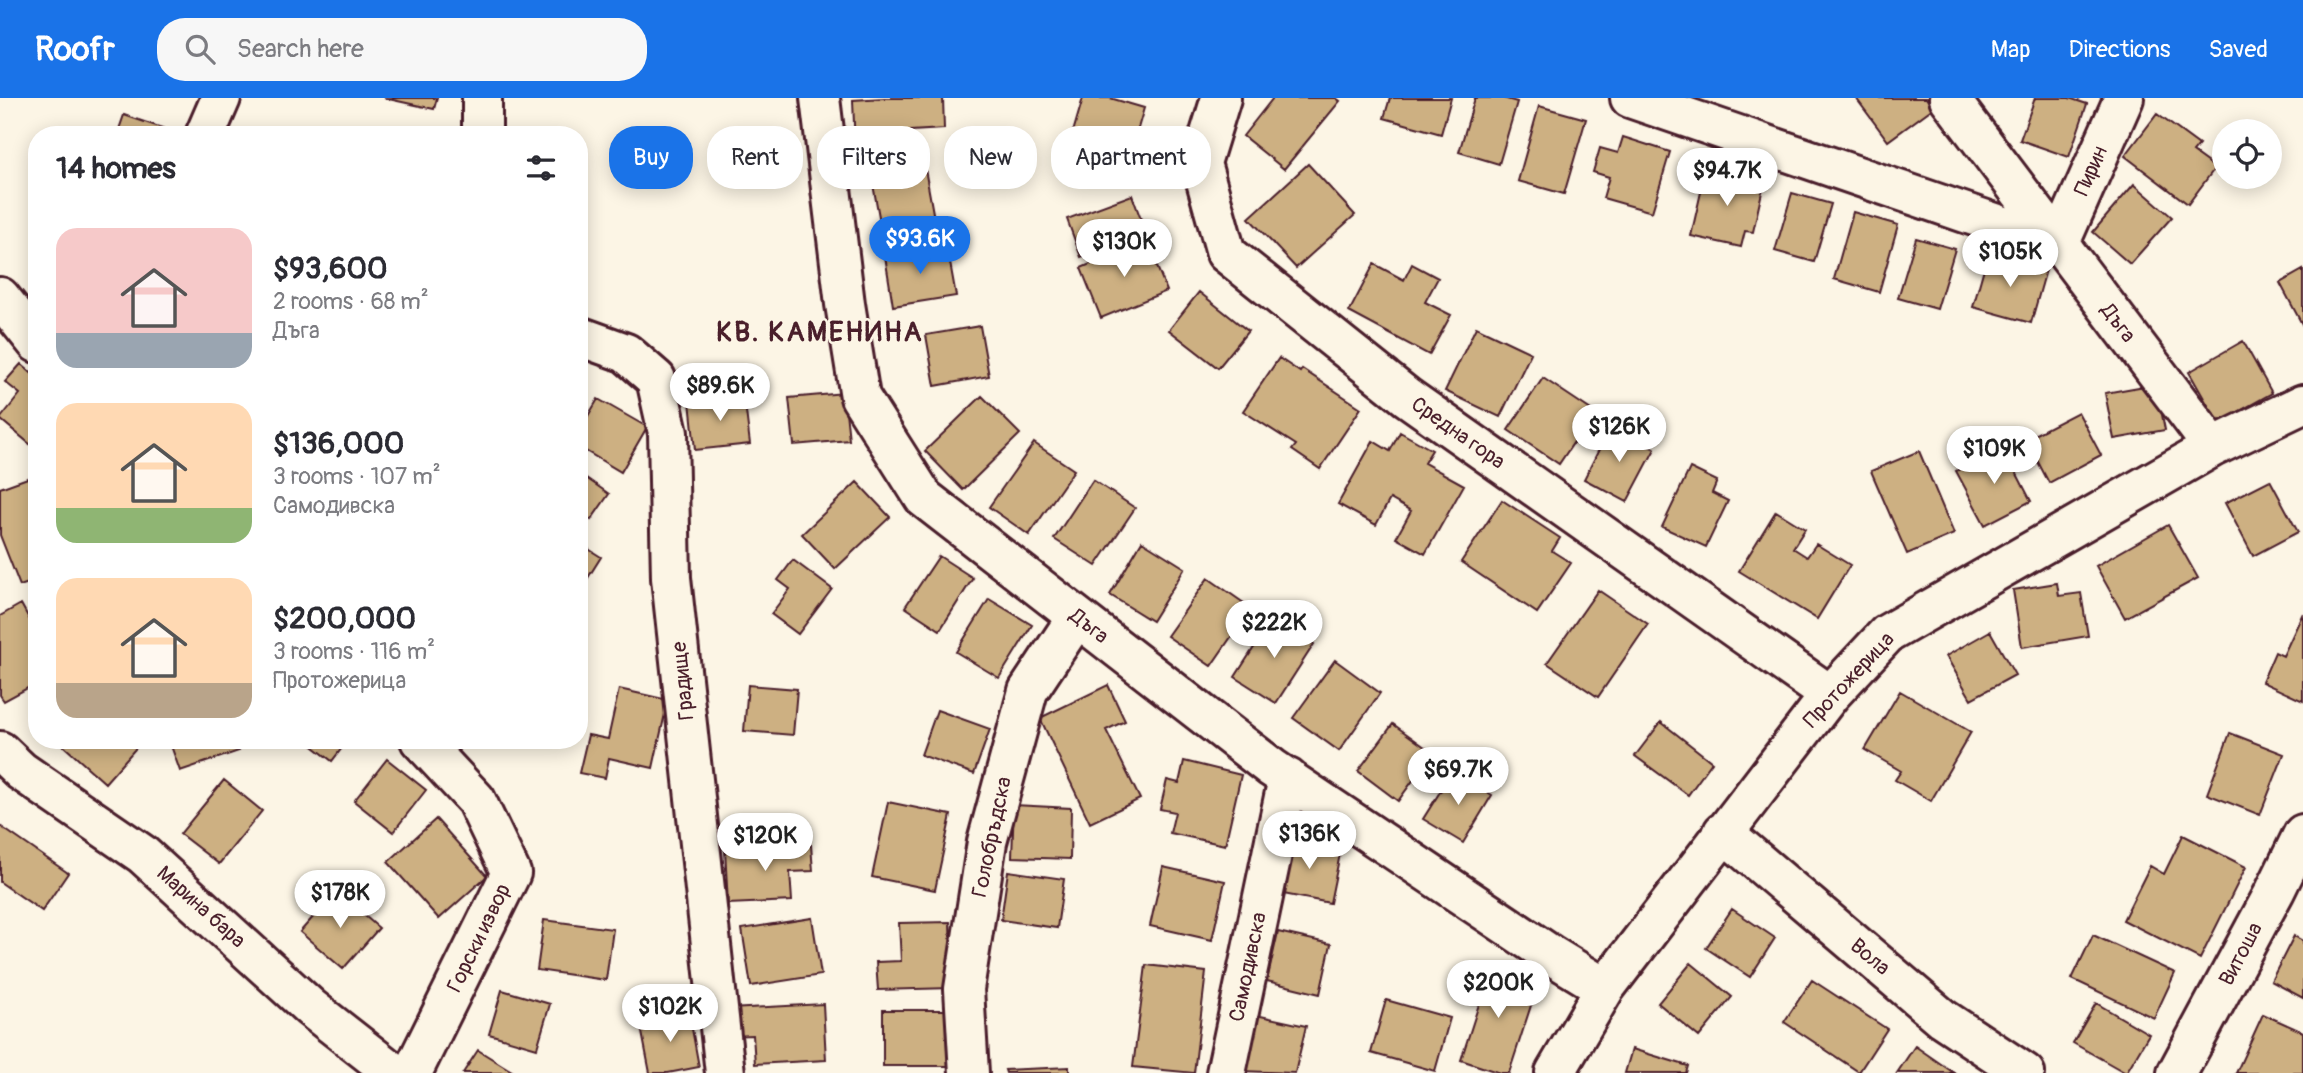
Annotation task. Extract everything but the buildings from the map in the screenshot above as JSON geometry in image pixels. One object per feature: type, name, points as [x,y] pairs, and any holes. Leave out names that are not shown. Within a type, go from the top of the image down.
[{"type":"street","points":[[209,126],[221,98]]},
{"type":"street","points":[[482,98],[482,126]]},
{"type":"street","name":"Средна гора","points":[[1221,98],[1201,163],[1226,253],[1407,397],[1830,695]]},
{"type":"street","points":[[1630,98],[2059,245]]},
{"type":"street","name":"Дъга","points":[[1949,98],[2213,447]]},
{"type":"street","name":"Пирин","points":[[2059,245],[2124,98]]},
{"type":"street","name":"Дъга","points":[[818,99],[860,397],[924,498],[1288,778],[1551,955],[1605,988]]},
{"type":"street","points":[[0,297],[28,332]]},
{"type":"street","name":"Градище","points":[[588,339],[626,353],[656,379],[668,433],[671,578],[725,1073]]},
{"type":"street","name":"Протожерица","points":[[1555,1073],[1605,988],[1830,695],[1887,634],[2213,447],[2303,404]]},
{"type":"street","name":"Голобръдска","points":[[969,1073],[964,989],[987,842],[1028,691],[1077,617]]},
{"type":"street","name":"Горски извор","points":[[412,1073],[511,873],[476,800],[428,749]]},
{"type":"street","name":"Марина бара","points":[[0,751],[20,772],[142,853],[311,1008],[394,1073]]},
{"type":"street","name":"Самодивска","points":[[1226,1073],[1288,778]]},
{"type":"street","name":"Вола","points":[[1723,832],[1942,1018],[2025,1073]]},
{"type":"street","name":"Витоша","points":[[2177,1073],[2289,900],[2303,834]]},
{"type":"district","name":"КВ. КАМЕНИНА","points":[[820,332]]}]
